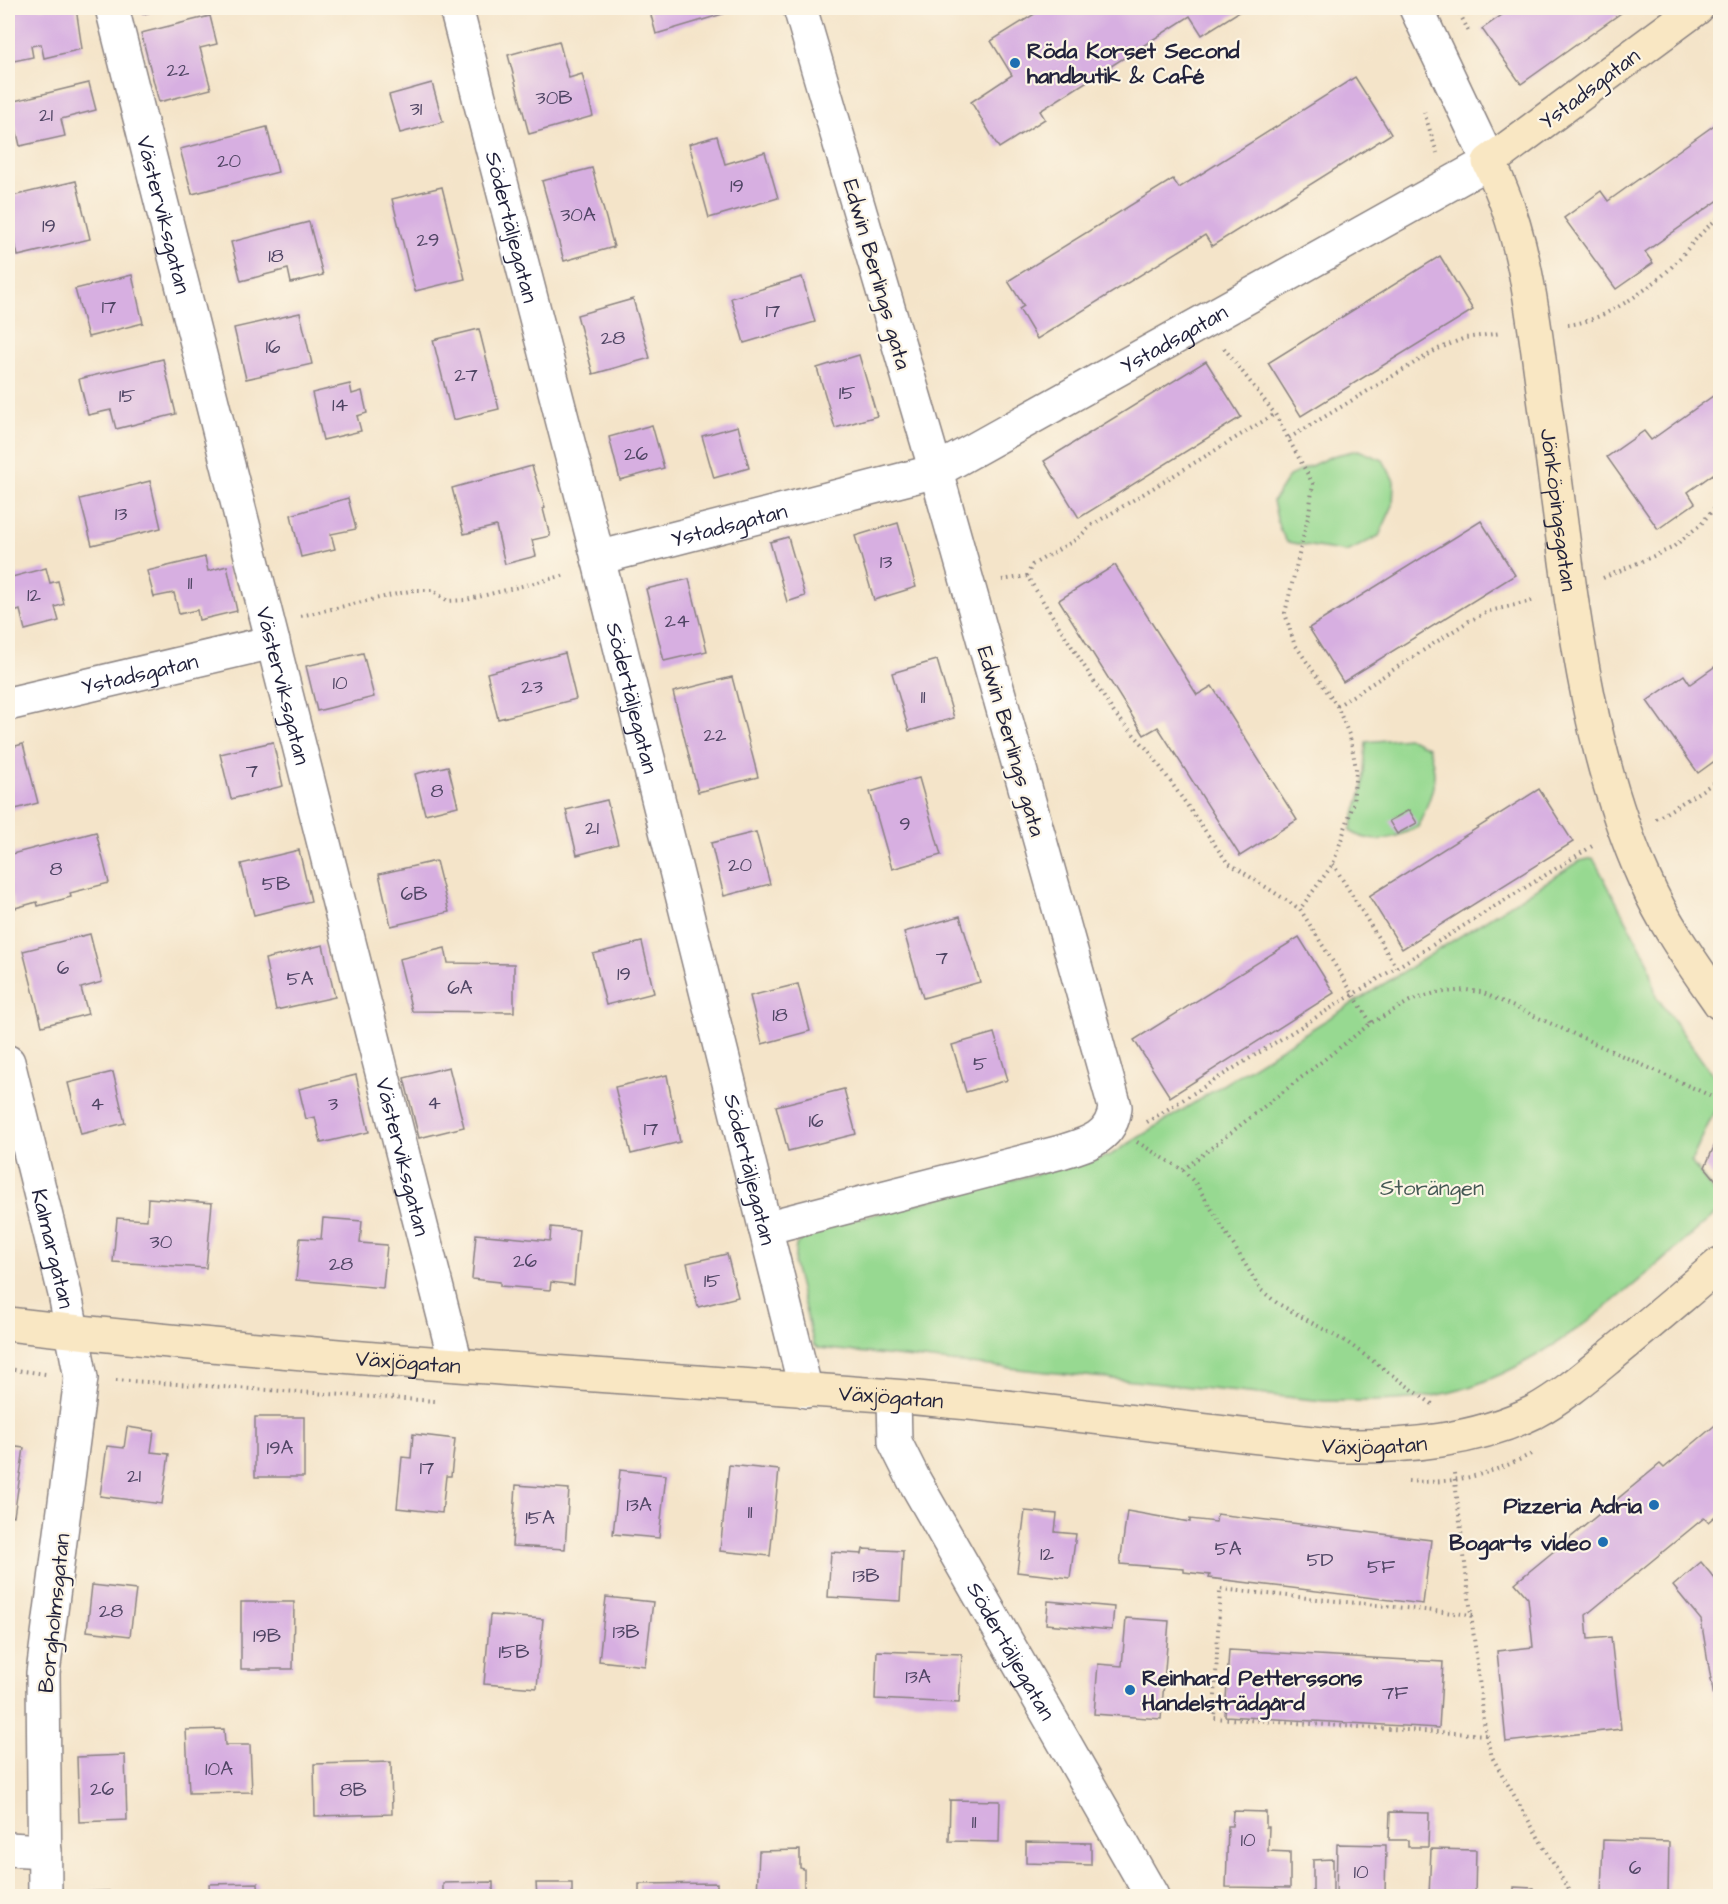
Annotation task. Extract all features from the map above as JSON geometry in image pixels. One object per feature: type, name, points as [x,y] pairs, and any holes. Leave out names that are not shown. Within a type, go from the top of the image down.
[{"type":"street","name":"Västerviksgatan","points":[[112,8],[456,1364]]},
{"type":"street","name":"Södertäljegatan","points":[[456,8],[598,558],[806,1391]]},
{"type":"street","name":"Edwin Berlings gata","points":[[765,1228],[1061,1152],[1097,1138],[1111,1126],[1114,1117],[1112,1091],[936,471],[800,8]]},
{"type":"street","name":"Jönköpingsgatan","points":[[1416,8],[1506,195],[1518,234],[1534,328],[1582,668],[1597,734],[1627,831],[1656,902],[1720,1004]]},
{"type":"street","name":"Ystadsgatan","points":[[598,558],[936,471],[1489,162],[1697,8]]},
{"type":"street","name":"Ystadsgatan","points":[[8,704],[271,633]]},
{"type":"street","name":"Kalmargatan","points":[[8,1062],[74,1331]]},
{"type":"street","name":"Växjögatan","points":[[8,1323],[74,1331],[456,1364],[894,1396],[1083,1415],[1341,1446],[1385,1447],[1448,1439],[1508,1422],[1535,1411],[1580,1381],[1720,1264]]},
{"type":"street","name":"Borgholmsgatan","points":[[45,1896],[43,1673],[81,1378],[74,1331]]},
{"type":"street","name":"Södertäljegatan","points":[[894,1396],[895,1442],[914,1480],[1152,1896]]},
{"type":"street","points":[[8,1849],[45,1851]]},
{"type":"path","points":[[1289,438],[1438,349],[1465,338],[1580,323],[1622,305],[1663,276],[1689,245],[1720,217]]},
{"type":"path","points":[[1205,322],[1275,414],[1313,484],[1309,513],[1285,613],[1294,643],[1337,706],[1350,737],[1356,768],[1353,805],[1333,864],[1300,909]]},
{"type":"path","points":[[1027,576],[1032,565],[1077,539],[1092,525],[1275,414]]},
{"type":"path","points":[[1337,706],[1469,621],[1490,611],[1572,592],[1672,548],[1701,524],[1720,501]]},
{"type":"path","points":[[271,633],[414,590],[432,590],[448,601],[466,600],[580,572],[598,558]]},
{"type":"path","points":[[969,586],[1027,576]]},
{"type":"path","points":[[1027,576],[1114,713],[1149,751],[1227,862],[1300,909],[1371,1023]]},
{"type":"path","points":[[1145,1123],[1587,848],[1666,815],[1720,779]]},
{"type":"path","points":[[1333,864],[1396,966]]},
{"type":"path","points":[[1183,1170],[1371,1023],[1410,1001],[1435,993],[1466,990],[1481,992],[1720,1100]]},
{"type":"path","points":[[1430,1409],[1437,1407]]},
{"type":"path","points":[[1473,1615],[1220,1588],[1214,1718],[1487,1735]]},
{"type":"green space","points":[[1358,450],[1383,460],[1394,481],[1393,505],[1379,536],[1347,552],[1287,542],[1279,528],[1273,501],[1289,476],[1332,456]]},
{"type":"green space","points":[[1408,738],[1428,747],[1434,769],[1433,788],[1418,827],[1401,835],[1376,840],[1350,831],[1363,787],[1366,742]]},
{"type":"green space","name":"Storängen","points":[[1593,858],[1649,963],[1656,996],[1711,1073],[1720,1079],[1720,1106],[1715,1110],[1691,1162],[1720,1200],[1720,1210],[1624,1293],[1552,1346],[1515,1368],[1477,1384],[1438,1395],[1395,1400],[1324,1401],[819,1348],[814,1345],[794,1265],[796,1245],[811,1230],[1109,1156],[1580,861]]},
{"type":"building","points":[[8,8],[76,8],[82,49],[44,58],[41,44],[31,46],[33,57],[14,61],[8,45]]},
{"type":"building","points":[[141,8],[167,8],[143,14]]},
{"type":"building","points":[[649,8],[725,8],[726,13],[656,34]]},
{"type":"building","points":[[1044,8],[1245,8],[1202,35],[1190,16],[1040,111],[1045,119],[999,148],[971,102],[1012,75],[991,41]]},
{"type":"building","points":[[1512,8],[1628,8],[1521,84],[1482,29]]},
{"type":"building","points":[[210,16],[217,44],[200,48],[211,89],[159,102],[141,33]]},
{"type":"building","points":[[559,41],[569,78],[582,74],[593,116],[529,134],[508,55]]},
{"type":"building","points":[[1355,77],[1391,134],[1212,246],[1205,235],[1037,339],[1019,309],[1024,306],[1008,281],[1173,179],[1179,188]]},
{"type":"building","points":[[89,83],[96,110],[61,119],[65,136],[20,146],[10,102]]},
{"type":"building","points":[[432,83],[443,122],[400,133],[389,95]]},
{"type":"building","points":[[1720,121],[1720,199],[1645,252],[1653,263],[1616,289],[1564,218],[1601,191],[1608,201]]},
{"type":"building","points":[[267,127],[278,172],[192,194],[180,149]]},
{"type":"building","points":[[717,136],[725,164],[765,152],[778,198],[709,218],[689,144]]},
{"type":"building","points":[[592,168],[614,247],[564,261],[542,181]]},
{"type":"building","points":[[76,181],[90,239],[18,256],[8,212],[8,197]]},
{"type":"building","points":[[442,187],[465,279],[415,291],[392,199]]},
{"type":"building","points":[[309,222],[323,275],[291,283],[288,269],[241,281],[231,242]]},
{"type":"building","points":[[1440,256],[1473,310],[1301,416],[1268,363]]},
{"type":"building","points":[[132,275],[143,323],[88,337],[75,289]]},
{"type":"building","points":[[802,277],[815,322],[744,343],[731,298]]},
{"type":"building","points":[[633,299],[650,358],[593,374],[577,315]]},
{"type":"building","points":[[300,313],[312,364],[246,379],[234,328]]},
{"type":"building","points":[[479,329],[499,409],[453,420],[433,340]]},
{"type":"building","points":[[859,355],[877,416],[835,428],[817,368]]},
{"type":"building","points":[[163,359],[176,414],[116,429],[111,410],[88,415],[79,379]]},
{"type":"building","points":[[1206,361],[1241,417],[1079,518],[1044,461]]},
{"type":"building","points":[[350,384],[352,394],[362,391],[367,413],[357,416],[361,431],[323,440],[312,393]]},
{"type":"building","points":[[1720,391],[1720,469],[1688,492],[1695,503],[1658,529],[1607,457],[1644,431],[1651,440]]},
{"type":"building","points":[[652,425],[664,468],[620,480],[609,437]]},
{"type":"building","points":[[738,426],[749,468],[714,478],[702,436]]},
{"type":"building","points":[[532,466],[545,508],[543,509],[550,536],[532,540],[536,556],[505,564],[496,526],[464,534],[452,488]]},
{"type":"building","points":[[150,481],[161,528],[92,545],[80,499]]},
{"type":"building","points":[[348,498],[356,529],[331,534],[335,549],[301,557],[291,515]]},
{"type":"building","points":[[1481,521],[1515,575],[1343,682],[1309,628]]},
{"type":"building","points":[[898,523],[916,587],[874,600],[855,536]]},
{"type":"building","points":[[788,537],[805,596],[787,602],[770,542]]},
{"type":"building","points":[[205,557],[208,571],[227,566],[237,611],[199,620],[197,610],[179,614],[174,593],[154,597],[147,571]]},
{"type":"building","points":[[1115,565],[1197,695],[1212,686],[1297,820],[1240,856],[1158,727],[1144,735],[1059,600]]},
{"type":"building","points":[[46,568],[50,583],[58,581],[64,604],[55,607],[59,621],[25,630],[20,610],[8,614],[8,578]]},
{"type":"building","points":[[689,579],[707,651],[664,661],[646,589]]},
{"type":"building","points":[[363,653],[374,697],[317,711],[306,666]]},
{"type":"building","points":[[565,653],[576,699],[498,719],[487,673]]},
{"type":"building","points":[[937,660],[954,718],[909,731],[892,673]]},
{"type":"building","points":[[1720,663],[1720,757],[1698,773],[1647,701],[1684,675],[1690,684]]},
{"type":"building","points":[[732,677],[758,777],[698,792],[673,692]]},
{"type":"building","points":[[273,742],[283,786],[231,799],[220,754]]},
{"type":"building","points":[[23,744],[38,803],[8,811],[8,748]]},
{"type":"building","points":[[448,766],[458,806],[425,814],[415,774]]},
{"type":"building","points":[[919,778],[941,855],[892,869],[870,792]]},
{"type":"building","points":[[1539,789],[1573,842],[1402,949],[1369,896]]},
{"type":"building","points":[[607,800],[618,844],[577,855],[566,810]]},
{"type":"building","points":[[1409,810],[1417,823],[1397,834],[1389,821]]},
{"type":"building","points":[[96,832],[109,883],[70,893],[71,897],[38,906],[37,902],[15,908],[8,881],[8,855]]},
{"type":"building","points":[[756,832],[770,884],[724,896],[711,843]]},
{"type":"building","points":[[299,850],[311,901],[254,915],[241,864]]},
{"type":"building","points":[[436,861],[449,912],[391,926],[379,874]]},
{"type":"building","points":[[960,916],[980,982],[923,998],[904,932]]},
{"type":"building","points":[[90,934],[102,982],[81,988],[88,1014],[42,1026],[23,951]]},
{"type":"building","points":[[1299,937],[1334,993],[1170,1097],[1134,1040]]},
{"type":"building","points":[[642,942],[654,993],[606,1005],[593,954]]},
{"type":"building","points":[[323,945],[335,997],[276,1010],[265,959]]},
{"type":"building","points":[[445,948],[448,963],[514,964],[514,1012],[412,1011],[399,959]]},
{"type":"building","points":[[798,984],[810,1031],[762,1044],[750,996]]},
{"type":"building","points":[[994,1033],[1008,1080],[966,1092],[952,1045]]},
{"type":"building","points":[[449,1067],[464,1127],[419,1138],[404,1078]]},
{"type":"building","points":[[113,1072],[125,1123],[81,1134],[68,1083]]},
{"type":"building","points":[[356,1075],[369,1132],[321,1143],[315,1117],[306,1119],[299,1089]]},
{"type":"building","points":[[667,1075],[680,1142],[631,1154],[615,1087]]},
{"type":"building","points":[[844,1089],[856,1134],[788,1151],[776,1106]]},
{"type":"building","points":[[1720,1133],[1720,1185],[1705,1167]]},
{"type":"building","points":[[148,1198],[212,1203],[206,1268],[113,1262],[117,1218],[147,1220]]},
{"type":"building","points":[[323,1218],[362,1221],[360,1243],[387,1245],[383,1288],[296,1280],[300,1238],[321,1239]]},
{"type":"building","points":[[551,1227],[579,1230],[574,1285],[551,1282],[550,1290],[500,1286],[500,1282],[472,1279],[476,1234],[550,1241]]},
{"type":"building","points":[[727,1254],[738,1297],[698,1307],[687,1263]]},
{"type":"building","points":[[255,1417],[304,1417],[304,1477],[255,1477]]},
{"type":"building","points":[[1720,1421],[1720,1512],[1708,1522],[1704,1518],[1586,1615],[1588,1639],[1611,1637],[1621,1729],[1506,1742],[1497,1651],[1533,1647],[1528,1598],[1515,1583],[1660,1464],[1664,1468]]},
{"type":"building","points":[[127,1427],[154,1431],[151,1452],[169,1454],[162,1504],[100,1496],[107,1446],[124,1448]]},
{"type":"building","points":[[413,1434],[455,1439],[451,1476],[446,1476],[442,1513],[397,1508],[402,1457],[411,1458]]},
{"type":"building","points":[[8,1446],[24,1448],[14,1516],[8,1515]]},
{"type":"building","points":[[729,1465],[779,1470],[770,1556],[720,1551]]},
{"type":"building","points":[[620,1470],[666,1475],[659,1538],[613,1534]]},
{"type":"building","points":[[516,1485],[569,1489],[565,1549],[512,1546]]},
{"type":"building","points":[[1025,1511],[1057,1514],[1055,1532],[1076,1534],[1070,1578],[1017,1572]]},
{"type":"building","points":[[1127,1511],[1190,1522],[1190,1519],[1216,1522],[1217,1514],[1431,1540],[1423,1604],[1209,1578],[1210,1575],[1184,1572],[1184,1569],[1120,1564]]},
{"type":"building","points":[[863,1549],[903,1551],[900,1601],[828,1597],[831,1552],[862,1554]]},
{"type":"building","points":[[1701,1562],[1720,1585],[1720,1733],[1701,1620],[1673,1586]]},
{"type":"building","points":[[92,1585],[136,1590],[130,1636],[87,1631]]},
{"type":"building","points":[[606,1597],[653,1602],[645,1666],[599,1661]]},
{"type":"building","points":[[1048,1601],[1114,1607],[1112,1630],[1046,1624]]},
{"type":"building","points":[[241,1602],[294,1602],[293,1669],[241,1669]]},
{"type":"building","points":[[490,1615],[543,1619],[537,1688],[484,1684]]},
{"type":"building","name":"Reinhard Petterssons Handelsträdgård","points":[[1126,1618],[1169,1621],[1161,1719],[1094,1714],[1098,1664],[1122,1666]]},
{"type":"building","points":[[1229,1650],[1443,1662],[1439,1728],[1225,1716]]},
{"type":"building","points":[[877,1651],[962,1654],[959,1703],[875,1699]]},
{"type":"building","points":[[224,1729],[225,1745],[250,1745],[252,1792],[189,1793],[186,1730]]},
{"type":"building","points":[[125,1755],[127,1820],[79,1822],[77,1757]]},
{"type":"building","points":[[391,1762],[392,1814],[315,1816],[314,1764]]},
{"type":"building","points":[[950,1800],[1000,1801],[999,1842],[949,1841]]},
{"type":"building","points":[[1233,1811],[1266,1812],[1266,1827],[1269,1827],[1268,1851],[1290,1852],[1290,1888],[1226,1887],[1228,1826],[1232,1826]]},
{"type":"building","points":[[1390,1812],[1429,1813],[1428,1847],[1408,1847],[1408,1840],[1389,1840]]},
{"type":"building","points":[[1603,1840],[1669,1842],[1668,1896],[1601,1893]]},
{"type":"building","points":[[1026,1842],[1091,1843],[1091,1865],[1026,1863]]},
{"type":"building","points":[[1337,1844],[1386,1845],[1385,1896],[1336,1896]]},
{"type":"building","points":[[1431,1849],[1476,1850],[1475,1896],[1429,1896]]},
{"type":"building","points":[[800,1850],[800,1868],[804,1869],[804,1896],[757,1896],[759,1851]]},
{"type":"building","points":[[1333,1859],[1333,1894],[1313,1894],[1313,1860]]},
{"type":"building","points":[[493,1882],[493,1896],[443,1896],[443,1883]]},
{"type":"building","points":[[258,1883],[259,1896],[210,1896],[209,1884]]},
{"type":"building","points":[[536,1883],[572,1883],[572,1896],[537,1896]]},
{"type":"building","points":[[717,1883],[717,1896],[639,1896],[639,1884]]},
{"type":"building","points":[[1514,1887],[1533,1888],[1533,1896],[1514,1896]]},
{"type":"building","points":[[109,1891],[109,1896],[80,1896],[80,1892]]},
{"type":"place","name":"Röda Korset Second handbutik & Café","points":[[1015,63]]},
{"type":"place","name":"Pizzeria Adria","points":[[1654,1505]]},
{"type":"place","name":"Bogarts video","points":[[1603,1542]]},
{"type":"place","name":"Reinhard Petterssons Handelsträdgård","points":[[1130,1690]]}]
